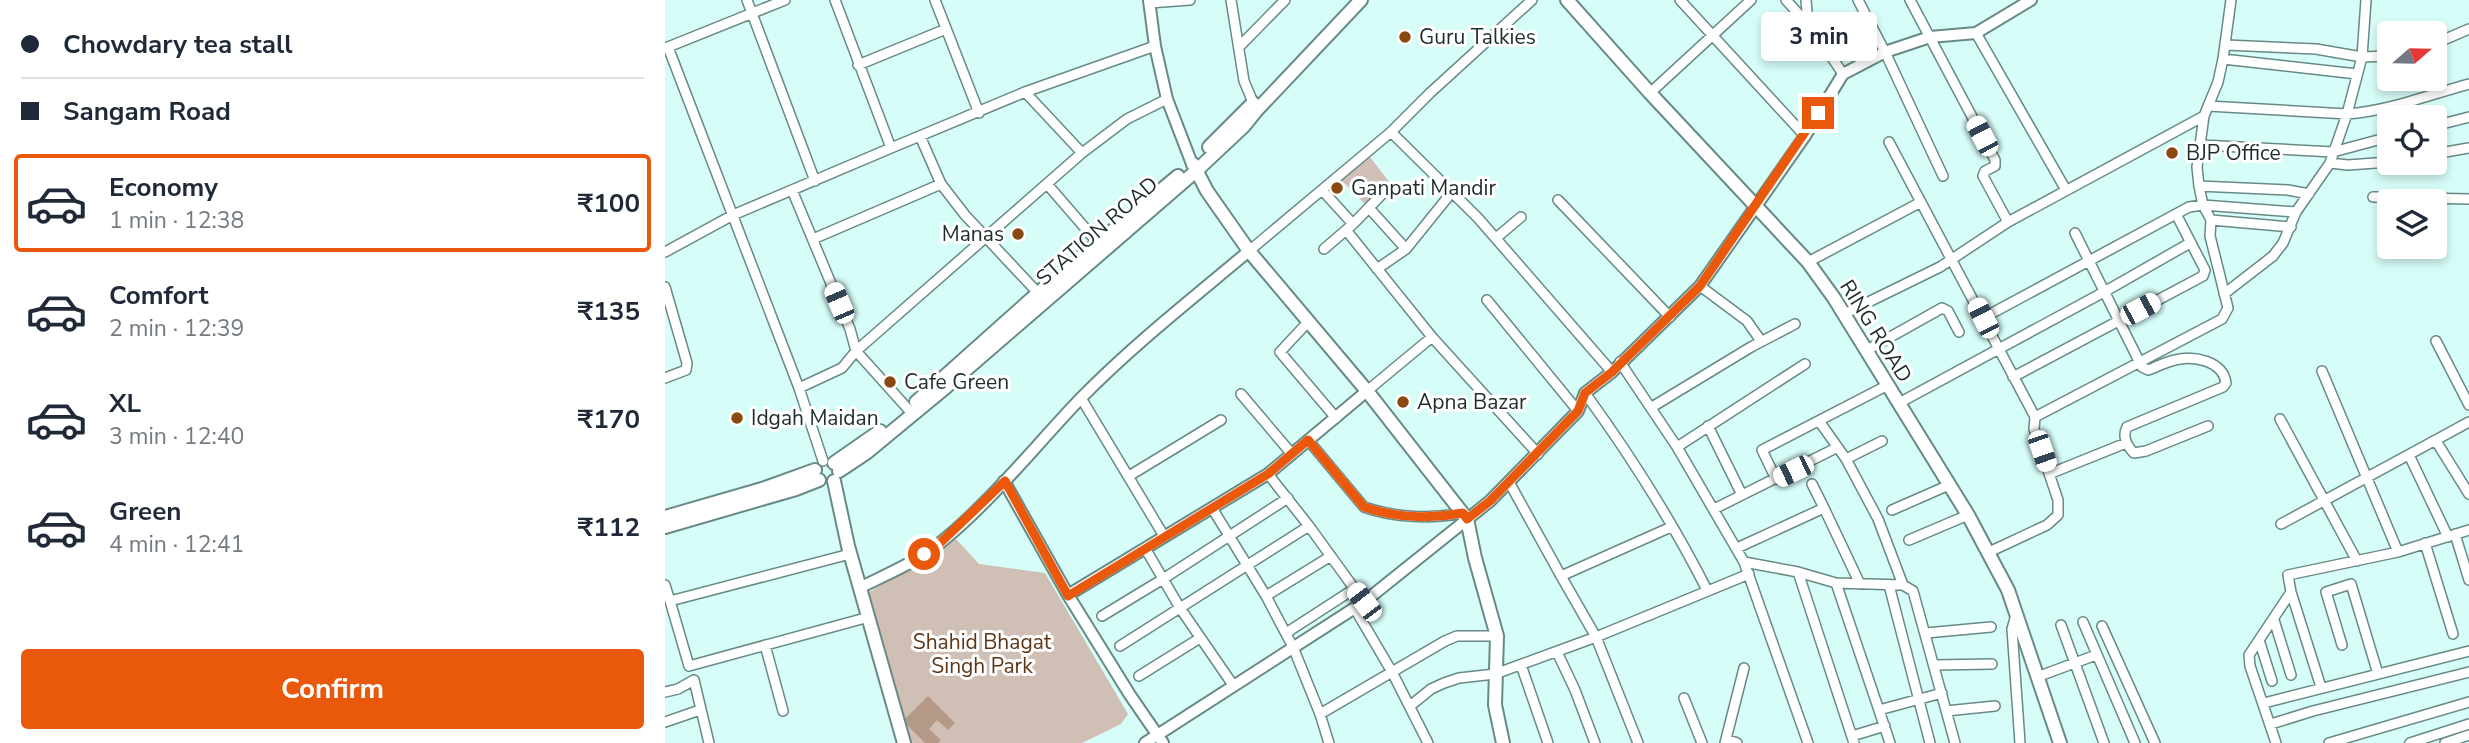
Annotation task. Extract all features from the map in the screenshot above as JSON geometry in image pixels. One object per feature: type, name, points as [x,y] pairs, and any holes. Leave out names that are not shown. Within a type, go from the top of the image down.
[{"type":"main road","name":"STATION ROAD","points":[[1254,107],[1350,0]]},
{"type":"main road","name":"STATION ROAD","points":[[665,527],[796,489],[866,453],[1194,168],[1361,0]]},
{"type":"main road","name":"RING ROAD","points":[[1567,0],[1808,262],[1844,314],[1989,552],[2008,590],[2060,743]]},
{"type":"main road","name":"STATION ROAD","points":[[665,517],[827,471],[873,438],[1038,293],[1194,168]]},
{"type":"main road","points":[[1194,168],[1249,251],[1367,391],[1465,516],[1497,636],[1495,705],[1503,743]]},
{"type":"main road","points":[[827,471],[904,743]]},
{"type":"street","points":[[747,0],[815,181]]},
{"type":"street","points":[[785,0],[753,14],[667,43],[799,388],[827,471]]},
{"type":"street","points":[[835,0],[891,148]]},
{"type":"street","points":[[935,0],[979,113]]},
{"type":"street","points":[[1190,0],[1149,1],[1155,46],[1167,99],[1194,168]]},
{"type":"street","points":[[1231,0],[1244,81],[1254,107]]},
{"type":"street","points":[[1239,47],[1285,0]]},
{"type":"street","points":[[861,587],[908,565],[939,544],[1005,481],[1081,398],[1167,320],[1391,132],[1532,0]]},
{"type":"street","points":[[1680,0],[1805,136]]},
{"type":"street","points":[[1650,93],[1751,0]]},
{"type":"street","points":[[1786,0],[1808,23],[1843,74]]},
{"type":"street","points":[[1807,0],[1808,23]]},
{"type":"street","points":[[1858,0],[1943,176]]},
{"type":"street","points":[[1910,0],[1995,160],[1995,166],[1985,171],[1983,176],[2008,222]]},
{"type":"street","points":[[1145,743],[1160,738],[1233,685],[1360,606],[1465,516],[1490,501],[1578,411],[1585,393],[1612,372],[1700,286],[1805,136],[1843,74],[1885,52],[1930,37],[1976,33],[2031,0]]},
{"type":"street","points":[[2035,417],[2227,314],[2228,308],[2210,236],[2211,220],[2203,205],[2197,167],[2204,116],[2223,60],[2231,0]]},
{"type":"street","points":[[2224,294],[2273,257],[2296,212],[2330,163],[2347,114],[2362,57],[2367,0]]},
{"type":"street","points":[[858,65],[946,29]]},
{"type":"street","points":[[2447,38],[2469,29]]},
{"type":"street","points":[[1976,33],[2066,190]]},
{"type":"street","points":[[2226,45],[2316,49],[2362,57],[2377,56]]},
{"type":"street","points":[[665,252],[733,215],[891,148],[1025,92],[1155,46]]},
{"type":"street","points":[[2223,60],[2357,74]]},
{"type":"street","points":[[2208,106],[2347,114],[2400,105],[2469,85]]},
{"type":"street","points":[[1025,92],[1082,153]]},
{"type":"street","points":[[799,388],[842,368],[856,351],[1082,153],[1127,119],[1167,99]]},
{"type":"street","points":[[1844,314],[1940,267],[2008,222],[2204,116]]},
{"type":"street","points":[[2447,123],[2469,117]]},
{"type":"street","points":[[1391,132],[1496,238],[1612,372]]},
{"type":"street","points":[[920,136],[941,184],[1038,293]]},
{"type":"street","points":[[2201,145],[2333,152],[2377,140]]},
{"type":"street","points":[[1889,142],[2035,417],[2034,429],[2060,510],[2055,520],[1989,552]]},
{"type":"street","points":[[2447,152],[2469,148]]},
{"type":"street","points":[[2330,163],[2377,163]]},
{"type":"street","points":[[813,239],[941,184]]},
{"type":"street","points":[[1047,184],[1098,243]]},
{"type":"street","points":[[2199,186],[2288,190],[2309,194]]},
{"type":"street","points":[[792,190],[850,329],[856,351],[908,409]]},
{"type":"street","points":[[1322,190],[1377,269],[1432,337],[1538,454]]},
{"type":"street","points":[[1324,249],[1386,190]]},
{"type":"street","points":[[1377,269],[1406,248],[1452,192]]},
{"type":"street","points":[[2373,197],[2469,200]]},
{"type":"street","points":[[1557,200],[1670,317]]},
{"type":"street","points":[[1808,262],[1921,202]]},
{"type":"street","points":[[1983,318],[2189,207],[2203,205],[2296,212]]},
{"type":"street","points":[[1369,208],[1406,248]]},
{"type":"street","points":[[2013,377],[2206,273],[2176,214]]},
{"type":"street","points":[[1496,238],[1521,217]]},
{"type":"street","points":[[2211,220],[2291,226]]},
{"type":"street","points":[[2075,233],[2145,370],[2180,359],[2214,364],[2223,371],[2226,383],[2223,387],[2131,425],[2125,431],[2126,443],[2134,453],[2140,453],[2208,426]]},
{"type":"street","points":[[1899,403],[2190,243]]},
{"type":"street","points":[[1700,286],[1748,321],[1761,341]]},
{"type":"street","points":[[665,287],[687,363],[686,370],[681,374],[665,378]]},
{"type":"street","points":[[1487,300],[1578,411]]},
{"type":"street","points":[[1867,350],[1942,308],[1948,311],[1959,332]]},
{"type":"street","points":[[1308,322],[1279,352],[1336,418]]},
{"type":"street","points":[[1651,407],[1761,341],[1795,324]]},
{"type":"street","points":[[1068,596],[1268,474],[1432,337]]},
{"type":"street","points":[[2435,341],[2469,405]]},
{"type":"street","points":[[1621,362],[1677,447],[1744,562],[1808,743]]},
{"type":"street","points":[[1677,447],[1805,363]]},
{"type":"street","points":[[2322,371],[2398,552]]},
{"type":"street","points":[[1776,479],[1762,450],[1888,385]]},
{"type":"street","points":[[1585,393],[1623,446],[1685,548],[1707,590]]},
{"type":"street","points":[[1241,394],[1291,453]]},
{"type":"street","points":[[1081,398],[1164,536]]},
{"type":"street","points":[[2280,419],[2357,561]]},
{"type":"street","points":[[1129,477],[1221,420]]},
{"type":"street","points":[[1819,421],[1846,459],[1878,519],[1903,585]]},
{"type":"street","points":[[2281,524],[2469,422]]},
{"type":"street","points":[[1708,426],[1742,495]]},
{"type":"street","points":[[1308,440],[1364,507],[1425,517],[1465,516]]},
{"type":"street","points":[[1846,459],[1882,441]]},
{"type":"street","points":[[2435,441],[2469,494]]},
{"type":"street","points":[[2049,474],[2126,443]]},
{"type":"street","points":[[1714,509],[1836,448]]},
{"type":"street","points":[[2409,456],[2451,536],[2469,580]]},
{"type":"street","points":[[1268,474],[1354,589],[1428,743]]},
{"type":"street","points":[[1005,481],[1068,596],[1160,738]]},
{"type":"street","points":[[1509,482],[1595,637],[1639,743]]},
{"type":"street","points":[[1812,484],[1860,584]]},
{"type":"street","points":[[1892,510],[1948,485]]},
{"type":"street","points":[[1102,616],[1288,498]]},
{"type":"street","points":[[1212,508],[1286,633],[1320,714],[1329,743]]},
{"type":"street","points":[[1737,548],[1824,508]]},
{"type":"street","points":[[1909,540],[1968,515]]},
{"type":"street","points":[[1121,646],[1309,526]]},
{"type":"street","points":[[1561,576],[1671,527]]},
{"type":"street","points":[[2321,687],[2288,575],[2398,552],[2469,530]]},
{"type":"street","points":[[2425,543],[2453,634]]},
{"type":"street","points":[[1145,548],[1180,608],[1233,685]]},
{"type":"street","points":[[670,601],[850,554]]},
{"type":"street","points":[[1266,596],[1331,556]]},
{"type":"street","points":[[1744,562],[1798,572],[1836,583],[1903,585],[1913,590],[1955,743]]},
{"type":"street","points":[[1798,572],[1853,739],[1885,726]]},
{"type":"street","points":[[1410,706],[1424,694],[1459,677],[1495,674],[1521,665],[1749,574]]},
{"type":"street","points":[[1836,583],[1890,743]]},
{"type":"street","points":[[665,584],[694,680],[709,743]]},
{"type":"street","points":[[2342,645],[2326,592],[2351,584],[2378,674]]},
{"type":"street","points":[[1889,585],[1930,743]]},
{"type":"street","points":[[1286,633],[1354,589]]},
{"type":"street","points":[[2276,743],[2250,666],[2249,655],[2291,592]]},
{"type":"street","points":[[2016,615],[2012,629],[2021,743]]},
{"type":"street","points":[[689,666],[869,617]]},
{"type":"street","points":[[2274,620],[2291,675]]},
{"type":"street","points":[[2083,621],[2135,743]]},
{"type":"street","points":[[2061,625],[2104,743]]},
{"type":"street","points":[[2102,626],[2155,743]]},
{"type":"street","points":[[1926,633],[1991,627]]},
{"type":"street","points":[[1320,714],[1445,641],[1457,636],[1497,636]]},
{"type":"street","points":[[1139,676],[1200,638]]},
{"type":"street","points":[[2259,640],[2271,681]]},
{"type":"street","points":[[765,645],[783,711]]},
{"type":"street","points":[[2264,703],[2469,651]]},
{"type":"street","points":[[1557,652],[1595,743]]},
{"type":"street","points":[[2037,677],[2096,655]]},
{"type":"street","points":[[1934,665],[1992,664]]},
{"type":"street","points":[[1521,665],[1548,743]]},
{"type":"street","points":[[1737,743],[1725,741],[1744,668]]},
{"type":"street","points":[[2271,724],[2469,672]]},
{"type":"street","points":[[665,692],[678,689],[694,680]]},
{"type":"street","points":[[1879,710],[1942,693]]},
{"type":"street","points":[[1684,698],[1702,743]]},
{"type":"street","points":[[2329,743],[2469,702]]},
{"type":"street","points":[[1946,710],[1994,706]]},
{"type":"street","points":[[665,722],[700,710]]},
{"type":"street","points":[[2410,743],[2469,724]]},
{"type":"street","points":[[2445,743],[2469,735]]},
{"type":"green space","points":[[1366,152],[1398,193],[1378,201],[1371,210],[1337,176]]},
{"type":"green space","name":"Shahid Bhagat Singh Park","points":[[956,539],[979,564],[1045,573],[1128,714],[1121,724],[1082,743],[911,743],[866,594]]},
{"type":"shaded area","points":[[928,696],[955,723],[948,730],[937,720],[929,729],[941,740],[938,743],[925,743],[903,721]]},
{"type":"place","name":"Guru Talkies","points":[[1405,37]]},
{"type":"place","name":"BJP Office","points":[[2172,153]]},
{"type":"place","name":"Ganpati Mandir","points":[[1337,188]]},
{"type":"place","name":"Manas","points":[[1018,234]]},
{"type":"place","name":"Cafe Green","points":[[890,382]]},
{"type":"place","name":"Apna Bazar","points":[[1403,402]]},
{"type":"place","name":"Idgah Maidan","points":[[737,418]]},
{"type":"route","points":[[924,554],[939,544],[1005,481],[1068,596],[1268,474],[1308,440],[1364,507],[1425,517],[1463,513],[1467,519],[1490,501],[1538,454],[1578,411],[1585,393],[1612,372],[1700,286],[1805,136],[1818,113]]}]
